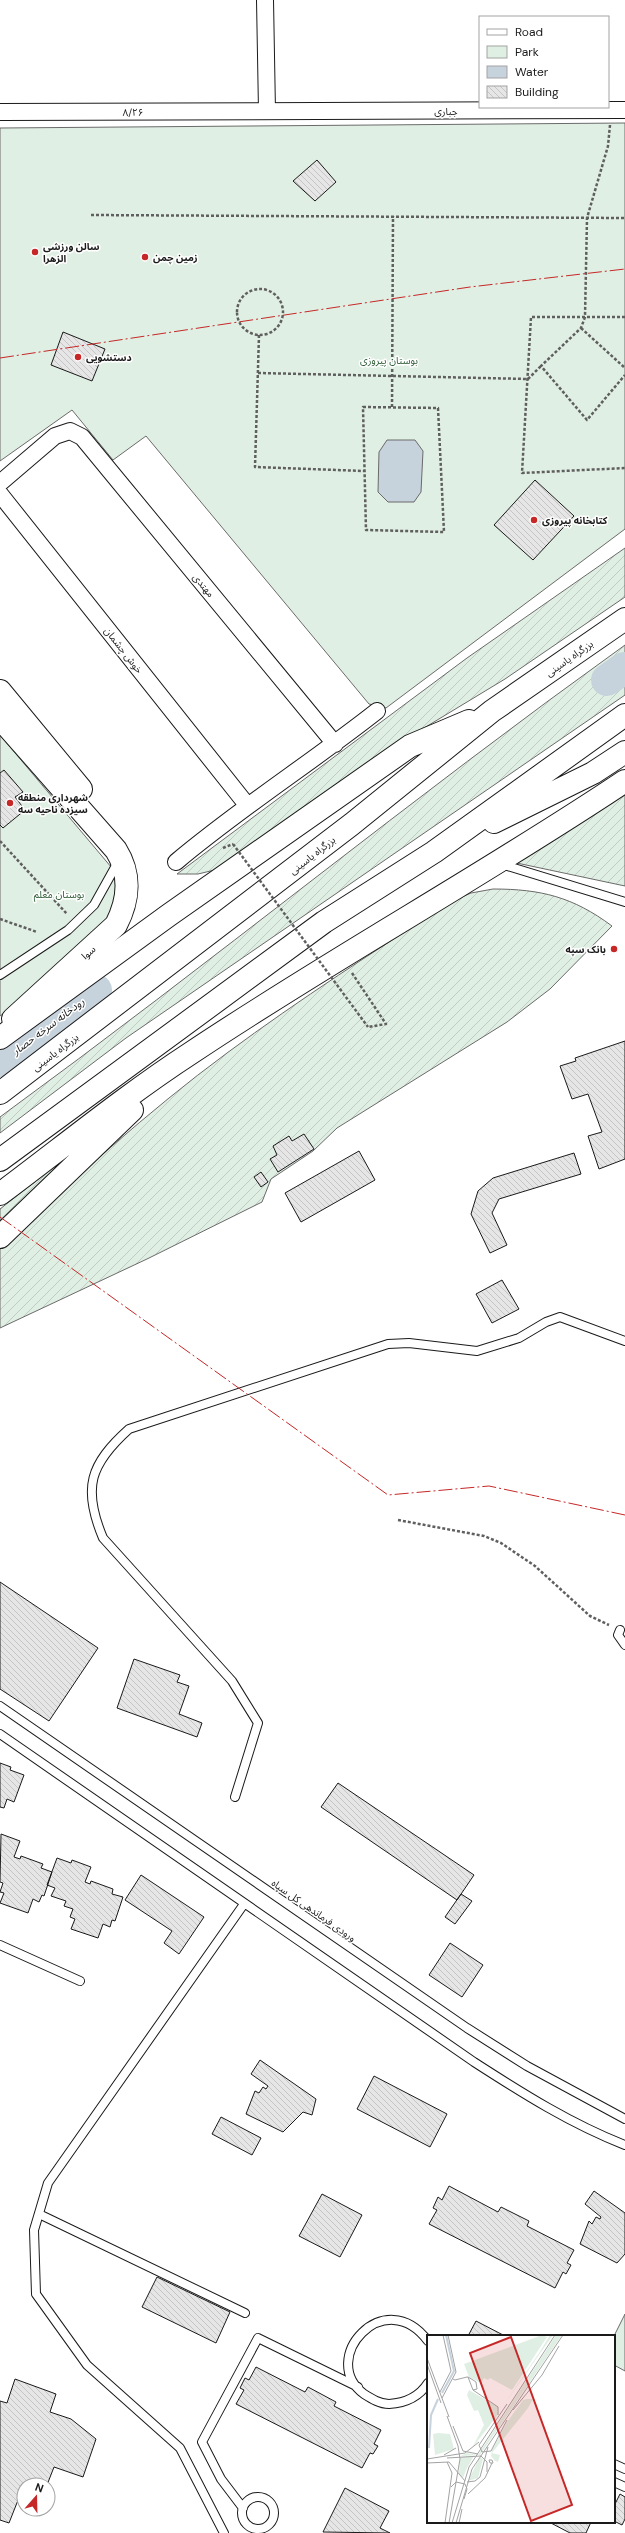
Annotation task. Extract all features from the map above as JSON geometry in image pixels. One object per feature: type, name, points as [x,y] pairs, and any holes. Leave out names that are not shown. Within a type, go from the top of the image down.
[{"type":"main road","name":"بزرگراه یاسینی","points":[[0,1093],[346,829],[492,711],[625,619]]},
{"type":"main road","points":[[0,691],[127,843],[126,851],[118,854]]},
{"type":"main road","points":[[0,1038],[169,915],[410,746],[492,711]]},
{"type":"main road","points":[[0,1160],[324,922],[434,852],[625,715]]},
{"type":"main road","name":"سوا","points":[[0,718],[118,854],[126,877],[127,900],[116,925],[0,1032]]},
{"type":"main road","points":[[434,852],[593,773],[625,752]]},
{"type":"main road","points":[[0,1194],[188,1054],[342,957],[499,864],[625,782]]},
{"type":"main road","points":[[0,1237],[49,1192],[188,1054]]},
{"type":"street","points":[[265,0],[266,111]]},
{"type":"street","name":"جباری","points":[[266,111],[617,110]]},
{"type":"street","name":"۸/۲۶","points":[[0,112],[266,111]]},
{"type":"street","name":"مهتدی","points":[[0,483],[55,436],[70,431],[82,437],[335,744]]},
{"type":"street","name":"خوش چشمان","points":[[0,494],[247,805]]},
{"type":"street","points":[[176,862],[247,805],[335,744],[377,711]]},
{"type":"lane","points":[[0,975],[68,930],[94,905],[118,854]]},
{"type":"lane","points":[[499,864],[625,902]]},
{"type":"lane","points":[[235,1797],[258,1723],[232,1681],[103,1538],[94,1516],[92,1483],[95,1468],[109,1447],[129,1429],[388,1344],[409,1343],[477,1351],[519,1338],[546,1322],[560,1317],[625,1341]]},
{"type":"lane","points":[[620,1630],[618,1635],[625,1645]]},
{"type":"lane","name":"ورودی فرماندهی کل سپاه","points":[[0,1706],[467,2028],[526,2066],[625,2118]]},
{"type":"lane","points":[[0,1734],[244,1904],[502,2080],[592,2132],[625,2145]]},
{"type":"lane","points":[[224,2533],[180,2448],[87,2365],[36,2294],[34,2230],[48,2183],[244,1904]]},
{"type":"lane","points":[[0,1945],[80,1981]]},
{"type":"lane","points":[[39,2214],[245,2313]]},
{"type":"lane","points":[[358,2387],[353,2379],[349,2365],[351,2350],[357,2337],[367,2327],[380,2321],[395,2320],[409,2323],[421,2331],[427,2340]]},
{"type":"lane","points":[[243,2508],[255,2498],[270,2502],[274,2516],[270,2525],[262,2531],[246,2524],[243,2508],[221,2479],[202,2442],[258,2338],[358,2387],[373,2400],[386,2404],[401,2403],[414,2398],[427,2387]]},
{"type":"lane","points":[[615,2464],[625,2469]]},
{"type":"lane","points":[[615,2483],[625,2488]]},
{"type":"path","points":[[258,373],[528,379],[581,328],[585,317],[587,218],[617,110]]},
{"type":"path","points":[[91,215],[625,218]]},
{"type":"path","points":[[392,407],[393,216]]},
{"type":"path","points":[[257,289],[264,289],[277,297],[283,310],[282,318],[274,330],[260,335],[245,330],[240,324],[237,309],[243,296],[257,289]]},
{"type":"path","points":[[625,317],[531,317],[522,473],[625,468]]},
{"type":"path","points":[[581,328],[625,368]]},
{"type":"path","points":[[260,335],[255,467],[364,471]]},
{"type":"path","points":[[541,366],[587,420],[625,375]]},
{"type":"path","points":[[363,407],[392,407],[438,408],[444,532],[366,530],[363,407]]},
{"type":"path","points":[[0,841],[67,914]]},
{"type":"path","points":[[216,850],[233,844],[368,1027],[386,1024],[342,957]]},
{"type":"path","points":[[0,919],[38,932]]},
{"type":"path","points":[[398,1520],[484,1536],[501,1543],[535,1566],[590,1616],[620,1630]]},
{"type":"green space","name":"بوستان پیروزی","points":[[625,123],[625,529],[386,708],[369,704],[146,436],[113,460],[72,410],[0,461],[0,128]]},
{"type":"green space","points":[[625,548],[625,597],[505,679],[424,728],[223,868],[198,874],[177,874],[467,658]]},
{"type":"green space","points":[[625,645],[625,695],[126,1038],[0,1133],[0,1117],[157,1000],[468,761]]},
{"type":"green space","name":"بوستان معلم","points":[[0,735],[117,874],[118,909],[53,977],[0,1016]]},
{"type":"green space","points":[[625,792],[625,886],[512,862]]},
{"type":"green space","points":[[493,889],[526,891],[556,897],[584,908],[612,926],[550,989],[507,1022],[337,1128],[313,1151],[271,1179],[262,1202],[147,1259],[0,1328],[0,1247],[83,1172],[168,1099],[282,1013],[453,901],[471,893]]},
{"type":"green space","points":[[74,1151],[0,1227],[0,1209]]},
{"type":"green space","points":[[625,2314],[625,2371],[615,2366],[614,2335]]},
{"type":"water","points":[[387,440],[415,440],[423,451],[421,492],[414,502],[388,502],[378,492],[379,452]]},
{"type":"building","points":[[317,160],[336,182],[315,201],[293,181]]},
{"type":"building","name":"دستشویی","points":[[63,332],[105,349],[92,381],[51,365]]},
{"type":"building","name":"کتابخانه پیروزی","points":[[535,480],[574,516],[533,560],[494,525]]},
{"type":"building","name":"شهرداری منطقه سیزده ناحیه سه","points":[[4,770],[23,792],[15,797],[25,810],[3,828],[0,825],[0,773]]},
{"type":"building","points":[[625,1041],[625,1159],[599,1169],[588,1136],[602,1132],[588,1094],[572,1099],[560,1066],[576,1061],[575,1058]]},
{"type":"building","points":[[304,1134],[314,1149],[278,1172],[270,1159],[277,1155],[273,1146],[289,1136],[292,1141]]},
{"type":"building","points":[[359,1151],[375,1180],[301,1222],[285,1193]]},
{"type":"building","points":[[574,1153],[581,1174],[499,1199],[492,1213],[507,1245],[490,1253],[471,1214],[478,1191],[493,1178]]},
{"type":"building","points":[[261,1172],[268,1182],[261,1187],[254,1177]]},
{"type":"building","points":[[502,1280],[519,1309],[492,1323],[476,1294]]},
{"type":"building","points":[[0,1582],[98,1648],[49,1721],[0,1689]]},
{"type":"building","points":[[134,1659],[180,1675],[177,1682],[189,1686],[179,1714],[202,1723],[197,1737],[117,1708]]},
{"type":"building","points":[[0,1763],[11,1767],[10,1770],[24,1775],[14,1802],[7,1799],[4,1808],[0,1807]]},
{"type":"building","points":[[338,1783],[474,1875],[457,1900],[321,1807]]},
{"type":"building","points":[[1,1834],[20,1841],[14,1857],[20,1859],[21,1856],[43,1864],[41,1868],[52,1872],[44,1896],[42,1895],[39,1902],[33,1899],[28,1913],[0,1903],[4,1893],[0,1892],[3,1883],[0,1882]]},
{"type":"building","points":[[57,1858],[71,1863],[72,1860],[91,1867],[85,1882],[90,1884],[91,1881],[113,1889],[112,1894],[123,1897],[115,1921],[112,1920],[110,1927],[103,1924],[98,1938],[71,1929],[75,1919],[70,1917],[73,1909],[64,1906],[66,1901],[51,1896],[55,1888],[47,1885]]},
{"type":"building","points":[[141,1875],[204,1917],[179,1954],[164,1943],[172,1931],[125,1900]]},
{"type":"building","points":[[461,1894],[472,1901],[455,1924],[445,1917]]},
{"type":"building","points":[[450,1943],[483,1965],[462,1997],[429,1975]]},
{"type":"building","points":[[260,2060],[316,2099],[312,2115],[303,2112],[283,2132],[246,2114],[255,2091],[259,2093],[263,2087],[266,2089],[268,2086],[251,2074]]},
{"type":"building","points":[[374,2076],[447,2114],[430,2147],[357,2109]]},
{"type":"building","points":[[221,2117],[261,2138],[252,2155],[212,2134]]},
{"type":"building","points":[[449,2186],[498,2212],[501,2207],[529,2221],[527,2226],[574,2250],[567,2263],[571,2265],[566,2274],[563,2272],[555,2288],[429,2224],[437,2210],[433,2208],[438,2197],[442,2200]]},
{"type":"building","points":[[594,2191],[625,2213],[625,2254],[617,2263],[580,2244],[589,2221],[592,2224],[596,2217],[600,2219],[601,2217],[585,2204]]},
{"type":"building","points":[[322,2194],[362,2215],[340,2257],[299,2236]]},
{"type":"building","points":[[157,2277],[230,2312],[216,2343],[142,2307]]},
{"type":"building","points":[[476,2321],[503,2335],[469,2335]]},
{"type":"building","points":[[256,2367],[305,2392],[308,2387],[336,2402],[334,2406],[381,2430],[374,2444],[378,2446],[373,2454],[370,2453],[362,2468],[236,2404],[244,2390],[240,2388],[245,2378],[249,2380]]},
{"type":"building","points":[[15,2379],[56,2394],[50,2412],[71,2419],[96,2439],[83,2477],[54,2467],[50,2477],[16,2477],[16,2505],[9,2523],[0,2520],[0,2401],[7,2403]]},
{"type":"building","points":[[345,2488],[389,2511],[380,2528],[390,2533],[323,2532]]},
{"type":"building","points":[[620,2494],[625,2497],[625,2519],[622,2525],[615,2522],[615,2504]]},
{"type":"building","points":[[551,2523],[591,2523],[586,2533],[570,2533]]},
{"type":"waterway","name":"رودخانه سرخه حصار","points":[[607,680],[624,668]]},
{"type":"waterway","name":"رودخانه سرخه حصار","points":[[0,1061],[96,990]]},
{"type":"power","points":[[0,358],[470,287],[625,269]]},
{"type":"power","points":[[0,1217],[388,1495],[489,1486],[625,1515]]},
{"type":"place","name":"سالن ورزشی الزهرا","points":[[35,252]]},
{"type":"place","name":"زمین چمن","points":[[145,257]]},
{"type":"place","name":"دستشویی","points":[[78,357]]},
{"type":"place","name":"کتابخانه پیروزی","points":[[534,520]]},
{"type":"place","name":"شهرداری منطقه سیزده ناحیه سه","points":[[10,803]]},
{"type":"place","name":"بانک سپه","points":[[614,949]]}]
